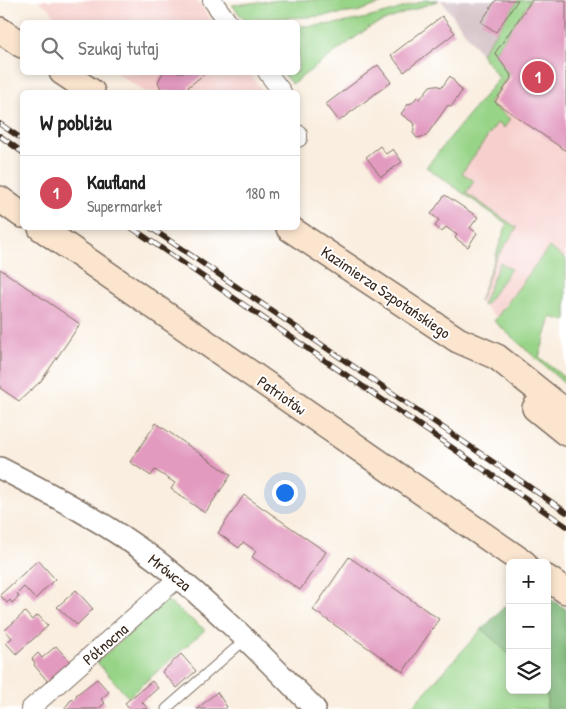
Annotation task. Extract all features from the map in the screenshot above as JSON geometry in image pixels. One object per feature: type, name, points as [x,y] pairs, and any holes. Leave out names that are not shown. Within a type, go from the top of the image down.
[{"type":"main road","points":[[0,30],[20,44]]},
{"type":"main road","points":[[66,75],[89,90]]},
{"type":"main road","points":[[0,199],[20,214]]},
{"type":"main road","name":"Patriotów","points":[[44,230],[518,559]]},
{"type":"main road","name":"Kazimierza Szpotańskiego","points":[[292,230],[458,340],[497,357],[566,412]]},
{"type":"main road","name":"Kazimierza Szpotańskiego","points":[[458,340],[488,371],[566,433]]},
{"type":"main road","points":[[551,581],[566,591]]},
{"type":"street","points":[[212,0],[227,20]]},
{"type":"street","points":[[269,75],[280,90]]},
{"type":"street","name":"Mrówcza","points":[[0,468],[92,518],[132,543],[178,578],[246,638],[315,709]]},
{"type":"street","name":"Północna","points":[[30,709],[178,578]]},
{"type":"lane","points":[[166,709],[246,638]]},
{"type":"shaded area","points":[[38,0],[196,0],[211,20],[57,20],[50,9]]},
{"type":"shaded area","points":[[441,0],[518,0],[481,54]]},
{"type":"shaded area","points":[[518,0],[566,0],[566,321],[552,317],[549,328],[497,318],[478,301],[507,224],[426,167],[499,78],[481,54]]},
{"type":"shaded area","points":[[119,75],[251,75],[262,90],[143,90]]},
{"type":"green space","points":[[280,0],[391,0],[357,12],[310,17],[249,20],[244,20],[232,5]]},
{"type":"green space","points":[[425,0],[439,0],[371,26],[292,84],[285,75],[300,75],[300,26],[347,22],[393,11]]},
{"type":"green space","points":[[518,0],[531,0],[494,53],[509,74],[489,103],[510,119],[504,128],[497,123],[462,173],[474,181],[466,193],[517,228],[495,260],[479,302],[507,224],[426,167],[499,78],[481,54]]},
{"type":"green space","points":[[549,247],[566,259],[566,321],[551,317],[539,357],[566,379],[566,385],[494,321]]},
{"type":"green space","points":[[500,262],[511,269],[484,306],[482,305]]},
{"type":"green space","points":[[166,600],[205,630],[128,697],[97,662]]},
{"type":"green space","points":[[551,600],[566,609],[566,709],[547,709],[547,694],[551,694]]},
{"type":"green space","points":[[506,605],[506,651],[482,629]]},
{"type":"green space","points":[[482,629],[506,651],[506,694],[547,694],[547,709],[410,709]]},
{"type":"building","points":[[496,0],[518,0],[496,32],[481,22]]},
{"type":"building","points":[[532,0],[566,0],[566,151],[495,102],[511,79],[510,74],[495,53]]},
{"type":"building","points":[[442,16],[455,33],[404,72],[391,55]]},
{"type":"building","points":[[378,65],[391,82],[339,121],[326,104]]},
{"type":"building","points":[[162,75],[203,75],[188,87],[190,90],[162,90],[158,82]]},
{"type":"building","points":[[450,76],[462,91],[451,107],[448,105],[426,136],[417,138],[413,133],[415,124],[401,114],[408,104],[412,103],[417,97],[420,99],[430,86],[442,87]]},
{"type":"building","points":[[380,146],[386,154],[393,149],[402,162],[381,177],[366,157]]},
{"type":"building","points":[[445,195],[478,217],[470,228],[477,233],[468,247],[455,238],[457,235],[446,227],[442,232],[435,226],[439,220],[431,214]]},
{"type":"building","points":[[0,269],[80,324],[41,381],[19,401],[0,388]]},
{"type":"building","points":[[156,423],[231,475],[205,513],[171,489],[175,483],[155,470],[151,476],[130,462]]},
{"type":"building","points":[[244,495],[326,552],[300,590],[252,557],[256,551],[243,542],[239,548],[218,533]]},
{"type":"building","points":[[349,557],[439,619],[403,672],[313,610]]},
{"type":"building","points":[[38,560],[55,579],[35,599],[24,587],[17,594],[19,597],[12,603],[10,600],[7,603],[0,595]]},
{"type":"building","points":[[76,590],[93,609],[77,625],[57,607]]},
{"type":"building","points":[[25,612],[32,620],[38,615],[48,626],[16,654],[6,643],[12,638],[5,630]]},
{"type":"building","points":[[56,646],[71,663],[49,683],[34,665],[35,663],[32,659],[38,653],[42,658]]},
{"type":"building","points":[[181,654],[196,671],[177,688],[162,672]]},
{"type":"building","points":[[97,679],[109,692],[101,699],[105,703],[98,709],[64,709],[70,701],[77,697],[76,695]]},
{"type":"building","points":[[152,681],[158,688],[142,702],[148,709],[130,709],[125,703]]},
{"type":"building","points":[[217,692],[227,707],[225,709],[197,709]]},
{"type":"railway","points":[[0,124],[20,138]]},
{"type":"railway","points":[[0,136],[20,151]]},
{"type":"railway","points":[[135,230],[566,526]]},
{"type":"railway","points":[[154,230],[566,512]]},
{"type":"place","name":"Kaufland","points":[[538,77]]}]
